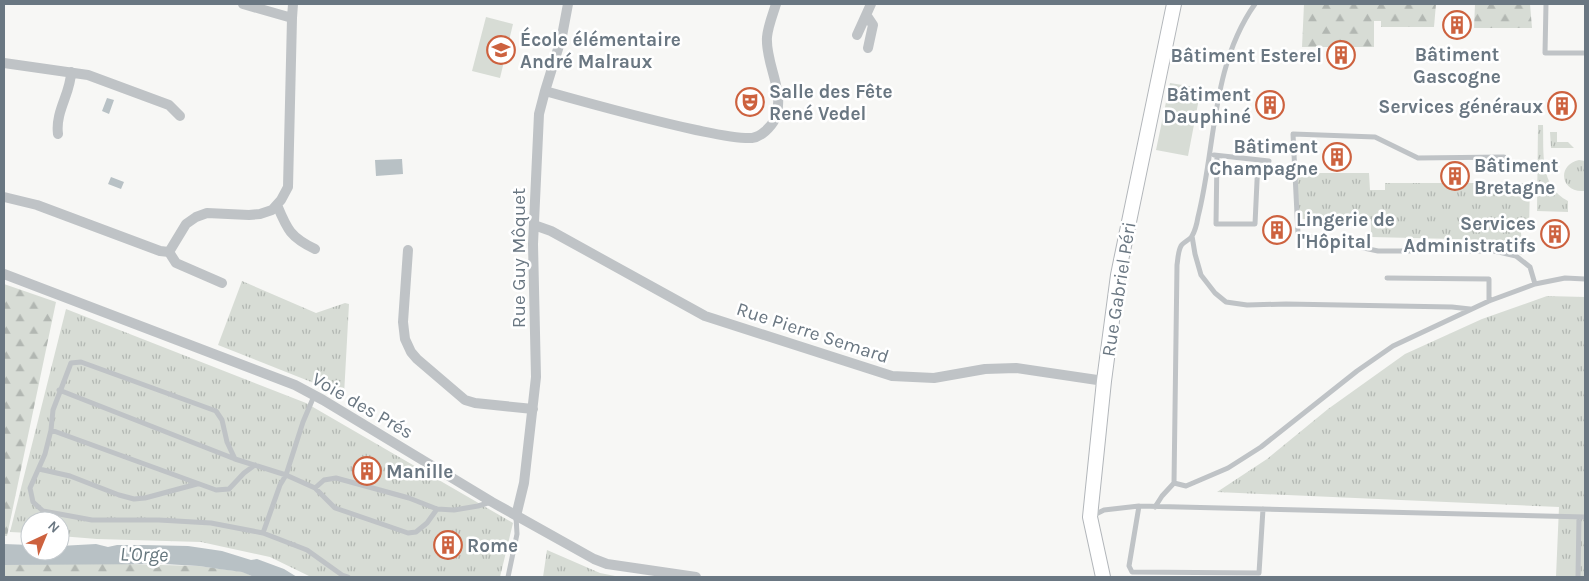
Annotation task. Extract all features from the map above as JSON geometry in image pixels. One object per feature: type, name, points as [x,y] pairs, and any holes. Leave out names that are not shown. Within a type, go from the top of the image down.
[{"type":"main road","name":"Rue Gabriel Péri","points":[[1103,577],[1090,517],[1104,381],[1118,275],[1174,4]]},
{"type":"street","points":[[243,4],[292,18]]},
{"type":"street","points":[[169,252],[186,224],[196,217],[207,213],[249,215],[272,210],[288,187],[293,4]]},
{"type":"street","name":"Rue Guy Môquet","points":[[516,516],[524,483],[536,378],[534,225],[539,114],[562,36],[568,4]]},
{"type":"street","points":[[545,91],[665,123],[721,135],[753,138],[768,130],[775,119],[777,109],[778,96],[767,37],[776,4]]},
{"type":"street","points":[[857,35],[871,4]]},
{"type":"street","points":[[867,16],[873,25],[868,48]]},
{"type":"street","points":[[4,63],[88,74],[169,105],[180,116]]},
{"type":"street","points":[[58,134],[59,114],[71,81],[71,72]]},
{"type":"street","points":[[4,197],[37,205],[160,251],[169,252]]},
{"type":"street","points":[[277,205],[284,222],[292,234],[303,243],[315,249]]},
{"type":"street","name":"Rue Pierre Semard","points":[[534,225],[551,231],[705,316],[892,376],[934,378],[985,369],[1016,368],[1104,381]]},
{"type":"street","points":[[408,250],[404,322],[405,339],[411,352],[465,400],[476,403],[533,409]]},
{"type":"street","points":[[169,252],[176,263],[222,283]]},
{"type":"street","name":"Voie des Prés","points":[[4,274],[295,385],[516,516],[565,544],[607,564],[696,577]]},
{"type":"lane","points":[[1255,4],[1234,40],[1222,78],[1210,155],[1198,218],[1192,236],[1201,275],[1215,293],[1226,302],[1247,305],[1413,306],[1470,309]]},
{"type":"lane","points":[[1546,4],[1545,53],[1585,53]]},
{"type":"lane","points":[[1504,158],[1418,158],[1375,137],[1293,134],[1298,234],[1378,251],[1494,250],[1516,256],[1530,267],[1536,284]]},
{"type":"lane","points":[[1210,155],[1269,161]]},
{"type":"lane","points":[[1217,156],[1216,224],[1255,224],[1258,160]]},
{"type":"lane","points":[[1155,507],[1174,483],[1177,265],[1181,246],[1192,236]]},
{"type":"lane","points":[[1387,278],[1489,279],[1489,301]]},
{"type":"lane","points":[[1174,483],[1186,486],[1228,468],[1261,447],[1357,371],[1393,346],[1470,309],[1536,284],[1565,278],[1585,279]]},
{"type":"lane","points":[[235,459],[227,442],[222,420],[216,411],[81,362],[71,363],[59,390],[53,410],[51,430],[45,454],[30,488],[32,502],[43,510],[92,520],[159,520],[211,523],[263,533],[307,550],[342,575],[348,577]]},
{"type":"lane","points":[[59,390],[235,459],[286,475],[315,488],[335,508],[408,533],[416,532],[427,523],[437,509]]},
{"type":"lane","points":[[263,533],[314,396]]},
{"type":"lane","points":[[51,430],[216,490],[229,489],[244,473],[255,465]]},
{"type":"lane","points":[[39,469],[70,476],[134,499],[145,498],[197,484]]},
{"type":"lane","points":[[315,488],[324,480],[336,478],[409,498],[437,509],[454,510],[492,502]]},
{"type":"lane","points":[[1139,506],[1129,566],[1132,572],[1259,573],[1263,509]]},
{"type":"lane","points":[[1090,517],[1104,510],[1139,506],[1585,517]]},
{"type":"lane","points":[[508,577],[517,534],[516,516]]},
{"type":"lane","points":[[1578,577],[1579,517]]},
{"type":"green space","points":[[1304,4],[1436,4],[1434,27],[1381,27],[1381,21],[1374,21],[1374,47],[1302,47]]},
{"type":"green space","points":[[1475,4],[1530,4],[1532,28],[1474,28]]},
{"type":"green space","points":[[486,17],[513,24],[500,78],[472,71]]},
{"type":"green space","points":[[1170,83],[1201,88],[1188,156],[1156,150]]},
{"type":"green space","points":[[1538,125],[1543,125],[1545,168],[1548,177],[1552,187],[1568,201],[1568,212],[1537,211]]},
{"type":"green space","points":[[1550,132],[1557,132],[1557,142],[1568,142],[1574,148],[1551,148]]},
{"type":"green space","points":[[1579,160],[1585,161],[1584,191],[1570,188],[1564,178],[1567,167]]},
{"type":"green space","points":[[1297,173],[1369,173],[1370,190],[1385,190],[1385,183],[1530,183],[1529,230],[1521,231],[1522,255],[1495,246],[1495,240],[1371,237],[1371,219],[1299,219]]},
{"type":"green space","points":[[242,281],[316,313],[345,303],[349,304],[344,395],[218,345]]},
{"type":"green space","points":[[4,284],[56,302],[7,536],[4,536]]},
{"type":"green space","points":[[1547,296],[1585,297],[1585,577],[1556,577],[1559,507],[1217,492],[1267,459],[1328,409],[1405,354],[1482,319]]},
{"type":"green space","points":[[66,309],[306,403],[513,523],[500,577],[311,577],[270,557],[201,542],[70,537],[70,511],[20,511],[20,532],[10,532]]},
{"type":"green space","points":[[547,550],[600,573],[620,577],[543,577]]},
{"type":"green space","points":[[88,563],[199,566],[243,572],[254,577],[4,577],[4,565]]},
{"type":"water","points":[[107,98],[114,100],[109,114],[102,111]]},
{"type":"water","points":[[402,159],[403,174],[376,176],[375,160]]},
{"type":"water","points":[[111,177],[124,182],[121,189],[108,184]]},
{"type":"water","name":"L'Orge","points":[[4,544],[20,545],[20,561],[70,561],[70,545],[96,544],[108,547],[117,545],[188,546],[222,551],[251,560],[257,559],[284,569],[297,577],[254,577],[242,572],[199,566],[164,564],[4,565]]},
{"type":"place","name":"Bâtiment Gascogne","points":[[1457,25]]},
{"type":"place","name":"École élémentaire André Malraux","points":[[501,50]]},
{"type":"place","name":"Bâtiment Esterel","points":[[1341,55]]},
{"type":"place","name":"Salle des Fête René Vedel","points":[[750,102]]},
{"type":"place","name":"Bâtiment Dauphiné","points":[[1270,105]]},
{"type":"place","name":"Services généraux","points":[[1562,106]]},
{"type":"place","name":"Bâtiment Champagne","points":[[1337,157]]},
{"type":"place","name":"Bâtiment Bretagne","points":[[1455,176]]},
{"type":"place","name":"Lingerie de l'Hôpital","points":[[1277,230]]},
{"type":"place","name":"Services Administratifs","points":[[1555,234]]},
{"type":"place","name":"Manille","points":[[367,471]]},
{"type":"place","name":"Rome","points":[[448,545]]}]
